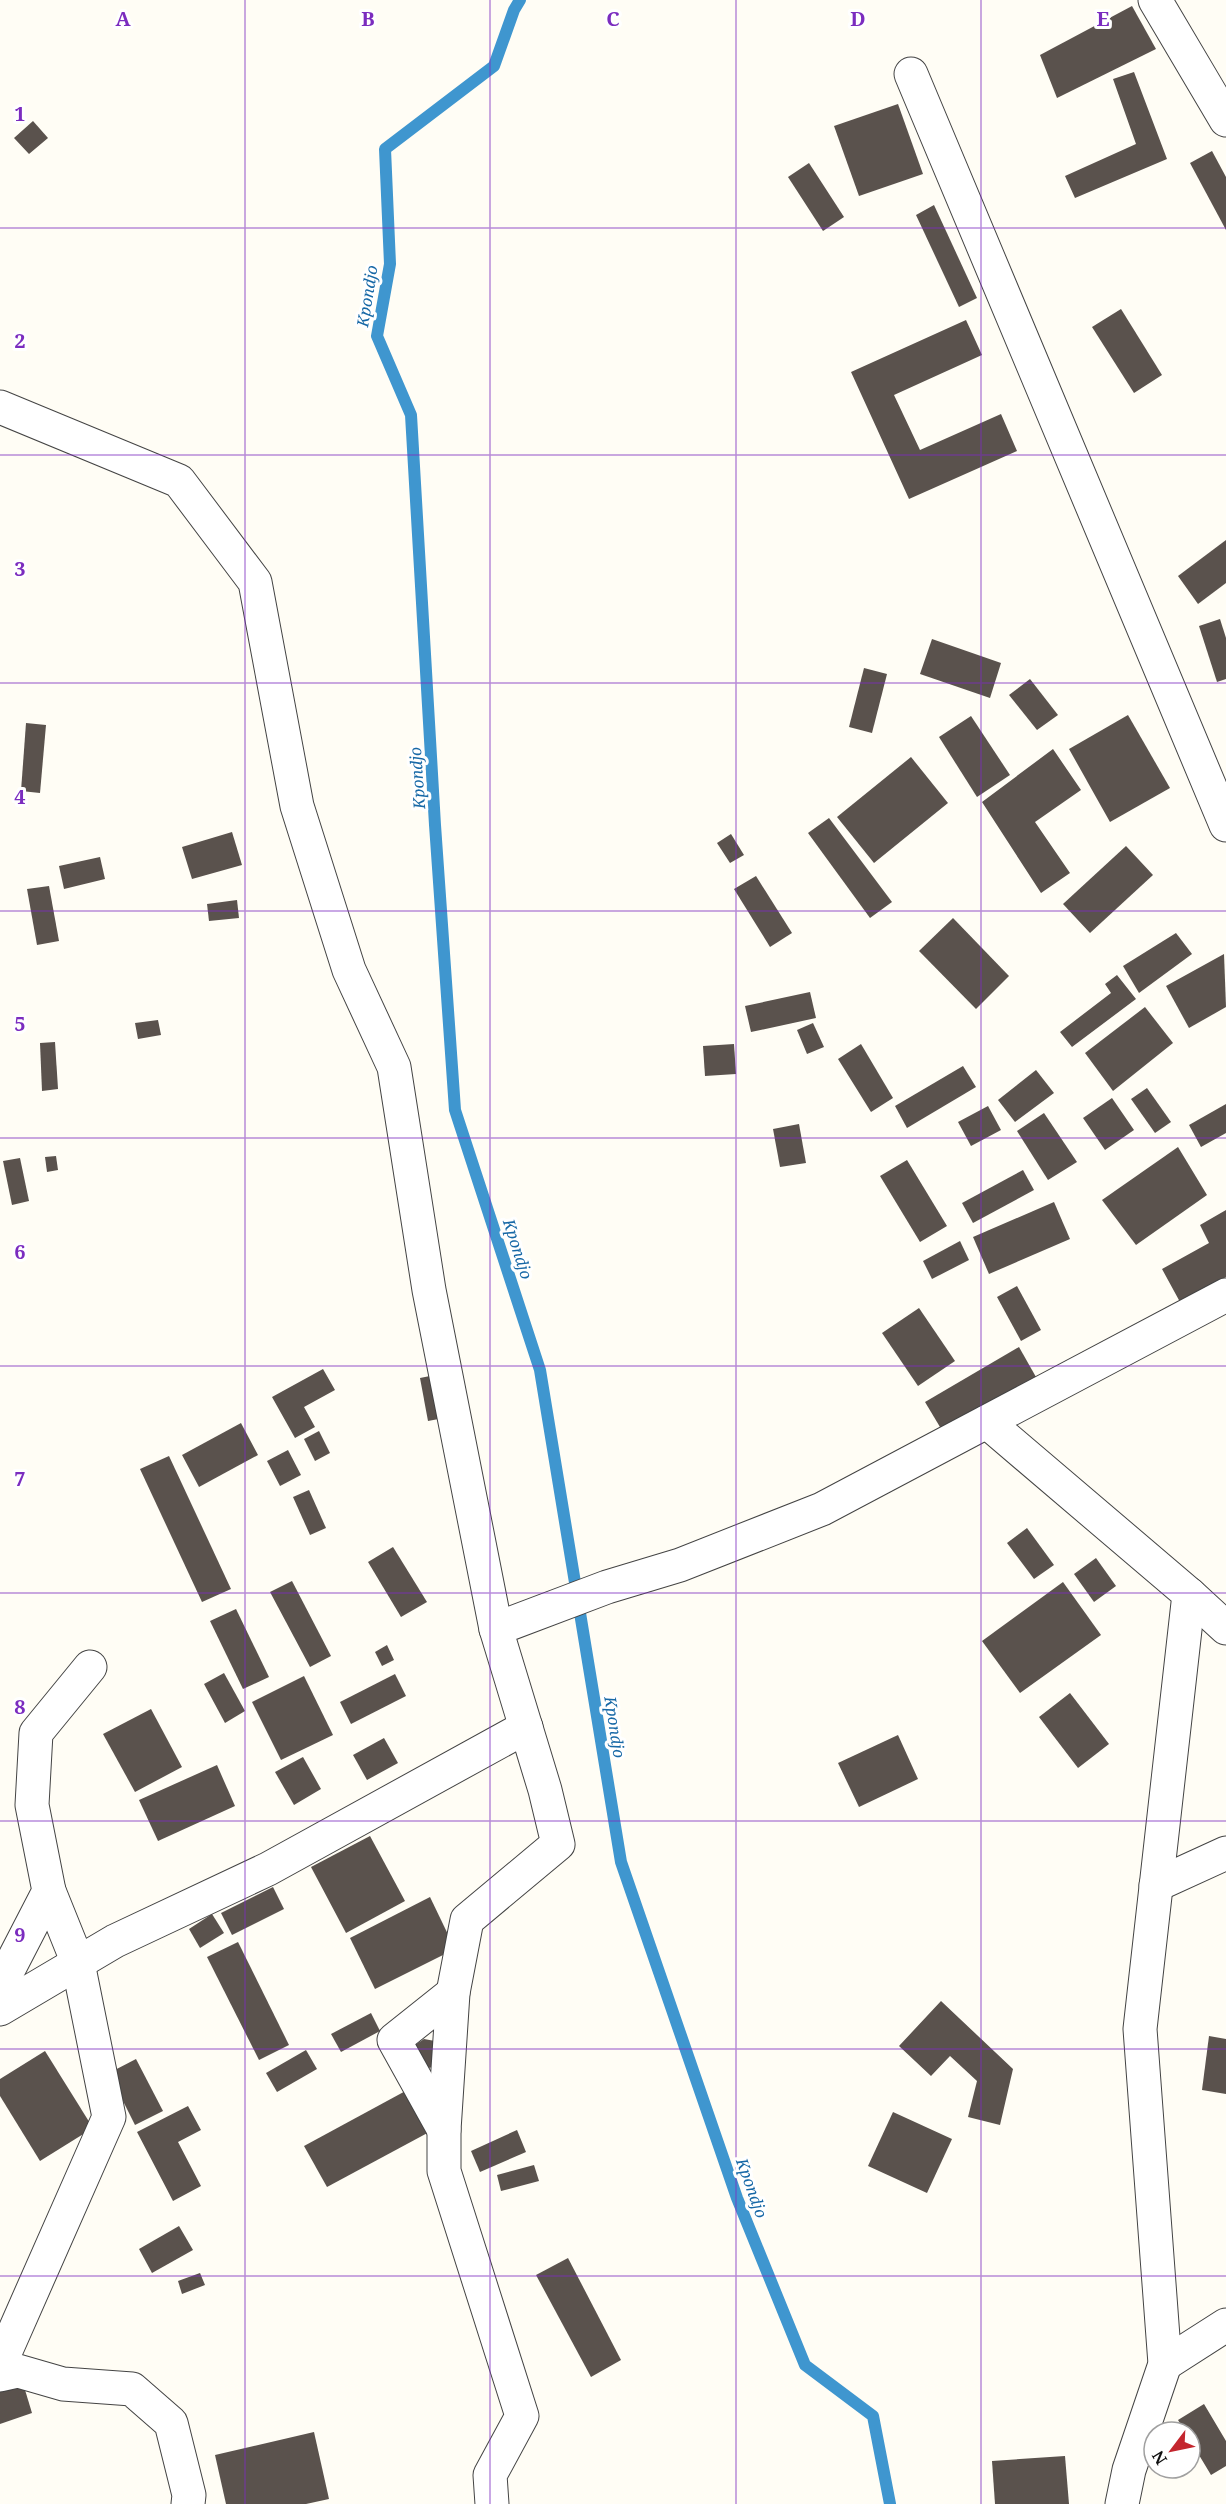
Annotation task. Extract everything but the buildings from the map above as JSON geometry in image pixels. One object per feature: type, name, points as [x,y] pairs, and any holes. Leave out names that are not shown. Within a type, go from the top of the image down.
[{"type":"street","points":[[1155,0],[1226,120]]},
{"type":"street","points":[[911,74],[1226,825]]},
{"type":"street","points":[[0,407],[180,481],[255,582],[297,806],[349,970],[394,1067],[429,1290],[509,1624],[526,1727],[558,1844],[467,1920],[453,1993],[444,2130],[444,2170],[522,2416],[490,2475],[492,2504]]},
{"type":"street","points":[[509,1624],[607,1587],[680,1565],[822,1509],[1226,1295]]},
{"type":"street","points":[[987,1422],[1226,1628]]},
{"type":"street","points":[[1122,2504],[1129,2470],[1165,2364],[1140,2029],[1189,1594]]},
{"type":"street","points":[[0,2364],[109,2116],[78,1963],[49,1891],[32,1805],[36,1733],[90,1667]]},
{"type":"street","points":[[0,2009],[115,1941],[268,1869],[526,1727]]},
{"type":"street","points":[[1156,1885],[1226,1853]]},
{"type":"street","points":[[0,1986],[49,1891]]},
{"type":"street","points":[[444,2130],[393,2040],[453,1993]]},
{"type":"street","points":[[1165,2364],[1226,2325]]},
{"type":"street","points":[[0,2375],[18,2371],[63,2384],[132,2389],[171,2423],[189,2496],[188,2504]]},
{"type":"waterway","name":"Kpondjo","points":[[520,0],[514,10],[494,66],[385,149],[390,264],[377,336],[411,415],[435,825],[455,1110],[540,1370],[621,1862],[737,2198],[805,2365],[873,2416],[890,2504]]}]
